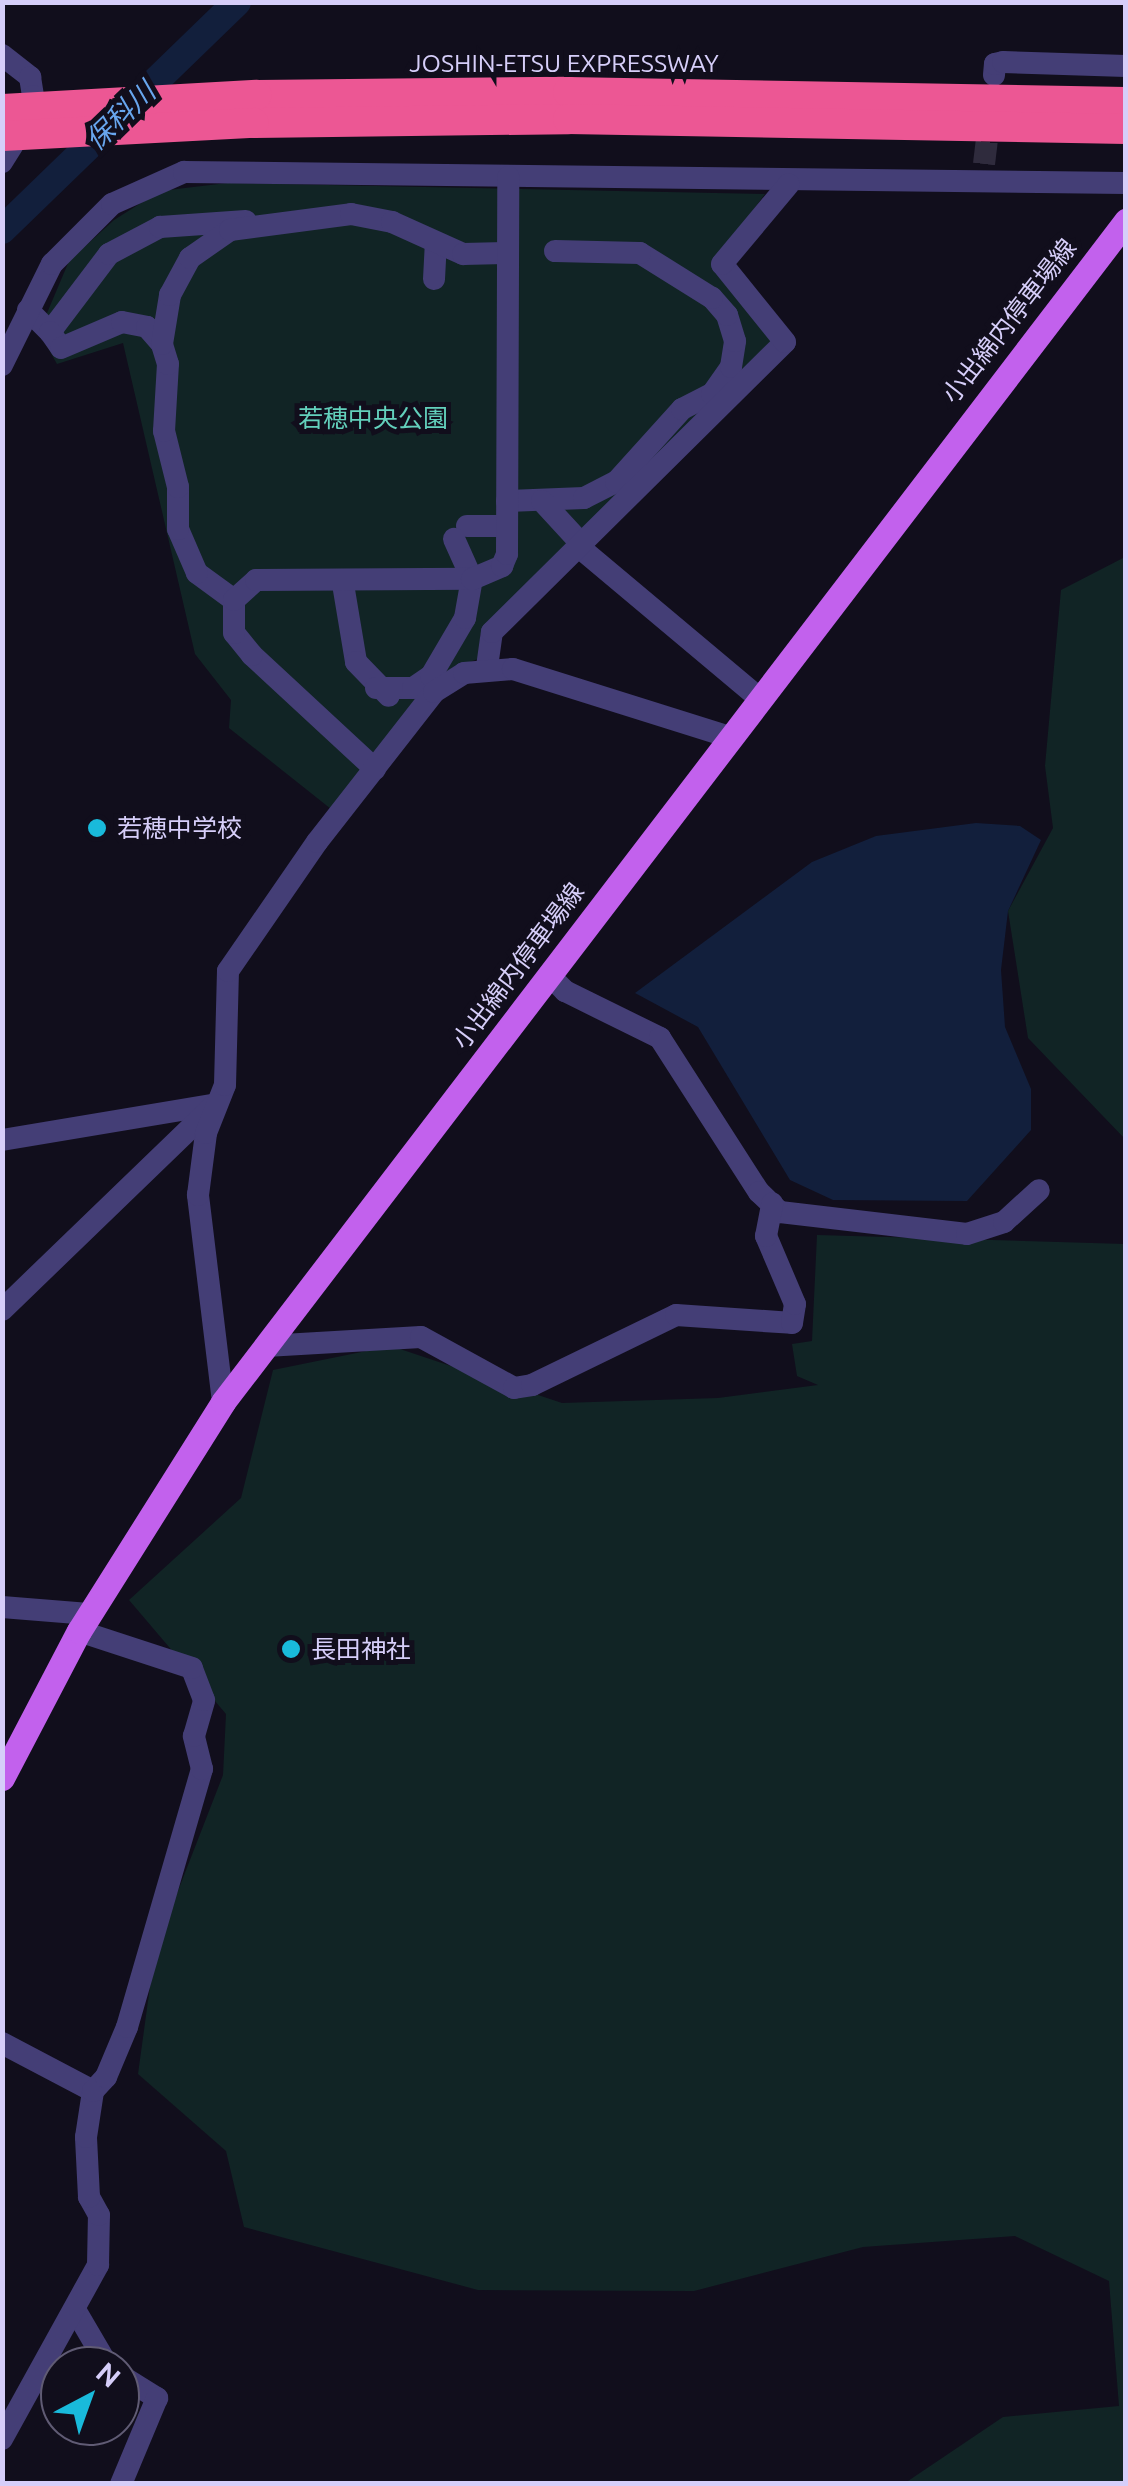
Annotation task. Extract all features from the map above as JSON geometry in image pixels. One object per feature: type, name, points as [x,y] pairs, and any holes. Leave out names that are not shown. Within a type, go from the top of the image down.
[{"type":"highway","name":"JOSHIN-ETSU EXPRESSWAY","points":[[3,136],[256,109],[587,92],[1126,102]]},
{"type":"highway","name":"JOSHIN-ETSU EXPRESSWAY","points":[[3,109],[256,109],[1126,129]]},
{"type":"main road","name":"小出綿内停車場線","points":[[2,1778],[84,1623],[223,1402],[1126,221]]},
{"type":"street","points":[[2,55],[30,77],[33,96],[29,120],[2,162]]},
{"type":"street","points":[[994,75],[995,64],[1003,62],[1126,66]]},
{"type":"street","points":[[2,365],[52,264],[112,204],[184,172],[789,184],[984,173],[1126,184]]},
{"type":"street","points":[[375,769],[252,655],[234,633],[234,600],[256,580],[343,584],[472,579],[502,566],[507,526],[508,178]]},
{"type":"street","points":[[768,341],[722,264],[789,184]]},
{"type":"street","points":[[162,344],[170,295],[190,258],[230,230],[350,214],[392,222],[463,254],[505,253]]},
{"type":"street","points":[[58,350],[109,254],[160,227],[228,218],[259,224]]},
{"type":"street","points":[[434,279],[436,244]]},
{"type":"street","points":[[507,501],[584,498],[616,482],[682,408],[712,394],[731,367],[735,341],[727,315],[712,298],[640,253],[556,251]]},
{"type":"street","points":[[28,310],[58,350]]},
{"type":"street","points":[[58,350],[122,322],[147,327],[162,344],[168,364],[164,431],[178,487],[178,529],[198,573],[234,600]]},
{"type":"street","points":[[735,341],[768,341]]},
{"type":"street","points":[[487,667],[492,632],[768,341]]},
{"type":"street","points":[[542,501],[578,543],[759,698]]},
{"type":"street","points":[[376,688],[412,688],[431,676],[465,618],[472,579],[460,533],[507,526]]},
{"type":"street","points":[[343,584],[356,662],[376,688],[419,712]]},
{"type":"street","points":[[223,1402],[198,1194],[215,1104],[225,1084],[228,972],[293,874],[419,712],[464,672],[487,667],[546,677],[730,738]]},
{"type":"street","points":[[549,975],[566,991],[660,1038],[772,1204],[795,1217],[866,1218],[967,1234],[1004,1222],[1039,1190]]},
{"type":"street","points":[[2,1140],[215,1104]]},
{"type":"street","points":[[2,1310],[215,1104]]},
{"type":"street","points":[[266,1346],[421,1338],[514,1388],[532,1385],[676,1314],[792,1323],[795,1304],[766,1236],[772,1204]]},
{"type":"street","points":[[2,1607],[84,1623],[192,1668],[204,1700],[194,1736],[202,1769],[182,1850],[156,1914],[126,2027],[106,2077],[93,2091],[86,2136],[89,2197],[99,2214],[98,2266],[78,2312],[2,2440]]},
{"type":"street","points":[[2,2043],[93,2091]]},
{"type":"street","points":[[78,2312],[97,2346]]},
{"type":"street","points":[[140,2388],[156,2398],[140,2436]]},
{"type":"street","points":[[120,2484],[136,2446]]},
{"type":"green space","name":"若穂中央公園","points":[[227,183],[765,194],[713,265],[773,341],[497,615],[480,635],[481,658],[452,668],[331,809],[229,728],[231,700],[195,654],[123,343],[57,364],[39,332],[69,261],[114,220],[160,191]]},
{"type":"green space","points":[[1125,557],[1125,1139],[1028,1038],[1008,911],[1053,828],[1045,766],[1061,590]]},
{"type":"green space","points":[[817,1235],[1125,1244],[1125,2483],[905,2483],[1003,2417],[1119,2406],[1109,2281],[1015,2236],[863,2247],[694,2291],[478,2290],[244,2227],[226,2151],[138,2074],[155,1950],[223,1775],[226,1714],[129,1600],[241,1498],[273,1370],[391,1346],[562,1403],[718,1398],[818,1385],[797,1376],[792,1344],[812,1341]]},
{"type":"water","points":[[976,823],[1020,826],[1041,840],[1008,911],[1001,970],[1005,1027],[1031,1089],[1031,1130],[967,1201],[833,1200],[790,1180],[698,1027],[635,993],[812,862],[876,836]]},
{"type":"waterway","name":"保科川","points":[[2,230],[237,2]]},
{"type":"tunnel","points":[[984,164],[990,114]]},
{"type":"place","name":"若穂中学校","points":[[97,828]]},
{"type":"place","name":"長田神社","points":[[291,1649]]}]
